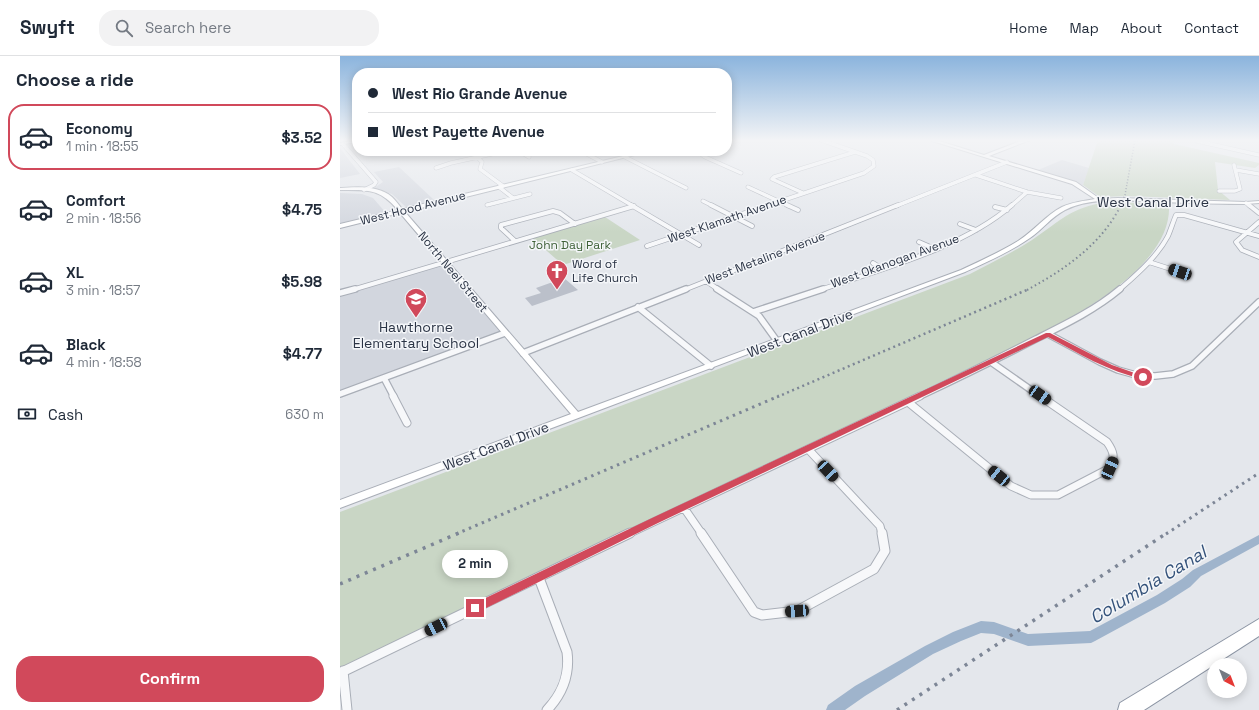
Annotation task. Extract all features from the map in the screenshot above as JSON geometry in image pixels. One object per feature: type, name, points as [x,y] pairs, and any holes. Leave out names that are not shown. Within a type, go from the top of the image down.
[{"type":"highway","points":[[1127,710],[1259,627]]},
{"type":"street","points":[[364,190],[374,185],[376,182],[365,171]]},
{"type":"street","points":[[482,171],[513,198]]},
{"type":"street","name":"West Hood Avenue","points":[[340,226],[570,171]]},
{"type":"street","points":[[573,171],[699,245]]},
{"type":"street","points":[[652,171],[686,188]]},
{"type":"street","points":[[735,171],[741,173]]},
{"type":"street","points":[[795,171],[772,179],[803,193]]},
{"type":"street","name":"West Klamath Avenue","points":[[646,246],[864,173],[868,171]]},
{"type":"street","name":"West Metaline Avenue","points":[[523,353],[987,171]]},
{"type":"street","points":[[1034,171],[1074,183],[1099,200]]},
{"type":"street","points":[[1220,191],[1228,192],[1239,190],[1236,171]]},
{"type":"street","points":[[1239,171],[1259,174]]},
{"type":"street","points":[[976,175],[1027,192],[1061,198]]},
{"type":"street","points":[[748,187],[798,210]]},
{"type":"street","name":"North Neel Street","points":[[340,189],[364,190],[385,194],[577,416]]},
{"type":"street","name":"West Okanogan Avenue","points":[[753,312],[935,249],[976,230],[1007,210],[1027,192]]},
{"type":"street","points":[[487,205],[530,194]]},
{"type":"street","name":"West Canal Drive","points":[[340,504],[963,271],[1017,244],[1039,229],[1058,211],[1075,205],[1099,200],[1246,204],[1259,202]]},
{"type":"street","points":[[703,201],[752,226]]},
{"type":"street","points":[[1246,204],[1259,213]]},
{"type":"street","points":[[340,293],[634,206]]},
{"type":"street","points":[[995,207],[1007,210]]},
{"type":"street","points":[[515,241],[501,228],[501,225],[553,211],[560,213],[575,224]]},
{"type":"street","points":[[347,710],[342,672],[908,402],[1048,334],[1083,315],[1129,282],[1149,262],[1168,236],[1175,216],[1178,214],[1259,236]]},
{"type":"street","points":[[1259,222],[1237,240],[1236,244],[1242,250],[1259,257]]},
{"type":"street","points":[[960,224],[976,230]]},
{"type":"street","points":[[919,242],[935,249]]},
{"type":"street","points":[[1149,262],[1180,272]]},
{"type":"street","points":[[873,263],[881,268]]},
{"type":"street","points":[[706,281],[759,316],[777,341]]},
{"type":"street","points":[[816,285],[822,289]]},
{"type":"street","points":[[1048,334],[1121,372],[1143,377],[1166,376],[1182,372],[1192,366],[1259,302]]},
{"type":"street","points":[[638,307],[711,366]]},
{"type":"street","points":[[340,394],[506,333]]},
{"type":"street","points":[[908,402],[1011,486],[1031,495],[1058,495],[1110,468],[1114,458],[1113,450],[1104,439],[991,362]]},
{"type":"street","points":[[384,378],[408,423]]},
{"type":"street","points":[[684,508],[754,612],[762,615],[797,611],[874,568],[885,551],[885,544],[880,526],[808,449]]},
{"type":"street","points":[[539,578],[567,652],[569,665],[564,686],[558,698],[547,710]]},
{"type":"shaded area","points":[[340,171],[357,171],[360,174],[340,178]]},
{"type":"shaded area","points":[[403,171],[434,200],[406,207],[392,194],[374,188],[383,182],[374,172]]},
{"type":"shaded area","points":[[1040,171],[1088,171],[1083,185]]},
{"type":"shaded area","points":[[340,193],[362,194],[373,198],[386,213],[340,224]]},
{"type":"shaded area","name":"Hawthorne Elementary School","points":[[444,262],[505,333],[340,394],[340,293]]},
{"type":"green space","points":[[1088,171],[1216,171],[1218,190],[1230,200],[1128,196],[1100,197],[1083,185]]},
{"type":"green space","points":[[1107,202],[1169,204],[1166,226],[1156,247],[1140,267],[1120,284],[1075,315],[1035,337],[340,668],[340,512],[970,274],[1024,245],[1074,211]]},
{"type":"green space","name":"John Day Park","points":[[605,217],[640,240],[563,265],[532,238]]},
{"type":"building","name":"Word of Life Church","points":[[564,278],[578,290],[532,306],[525,298],[541,293],[536,288]]},
{"type":"waterway","name":"Columbia Canal","points":[[833,710],[860,691],[929,650],[957,636],[981,627],[994,628],[1028,640],[1091,637],[1161,599],[1186,583],[1197,573],[1259,539]]},
{"type":"railway","points":[[1120,206],[1125,195],[1129,171]]},
{"type":"railway","points":[[1028,289],[1055,274],[1081,255],[1104,232],[1121,205]]},
{"type":"railway","points":[[777,397],[1028,289]]},
{"type":"railway","points":[[456,534],[779,396]]},
{"type":"railway","points":[[1166,534],[1259,473]]},
{"type":"railway","points":[[340,584],[459,533]]},
{"type":"railway","points":[[897,710],[1167,533]]},
{"type":"place","name":"Word of Life Church","points":[[557,290]]},
{"type":"place","name":"Hawthorne Elementary School","points":[[416,318]]},
{"type":"route","points":[[475,608],[1048,334],[1121,372],[1143,377]]}]
